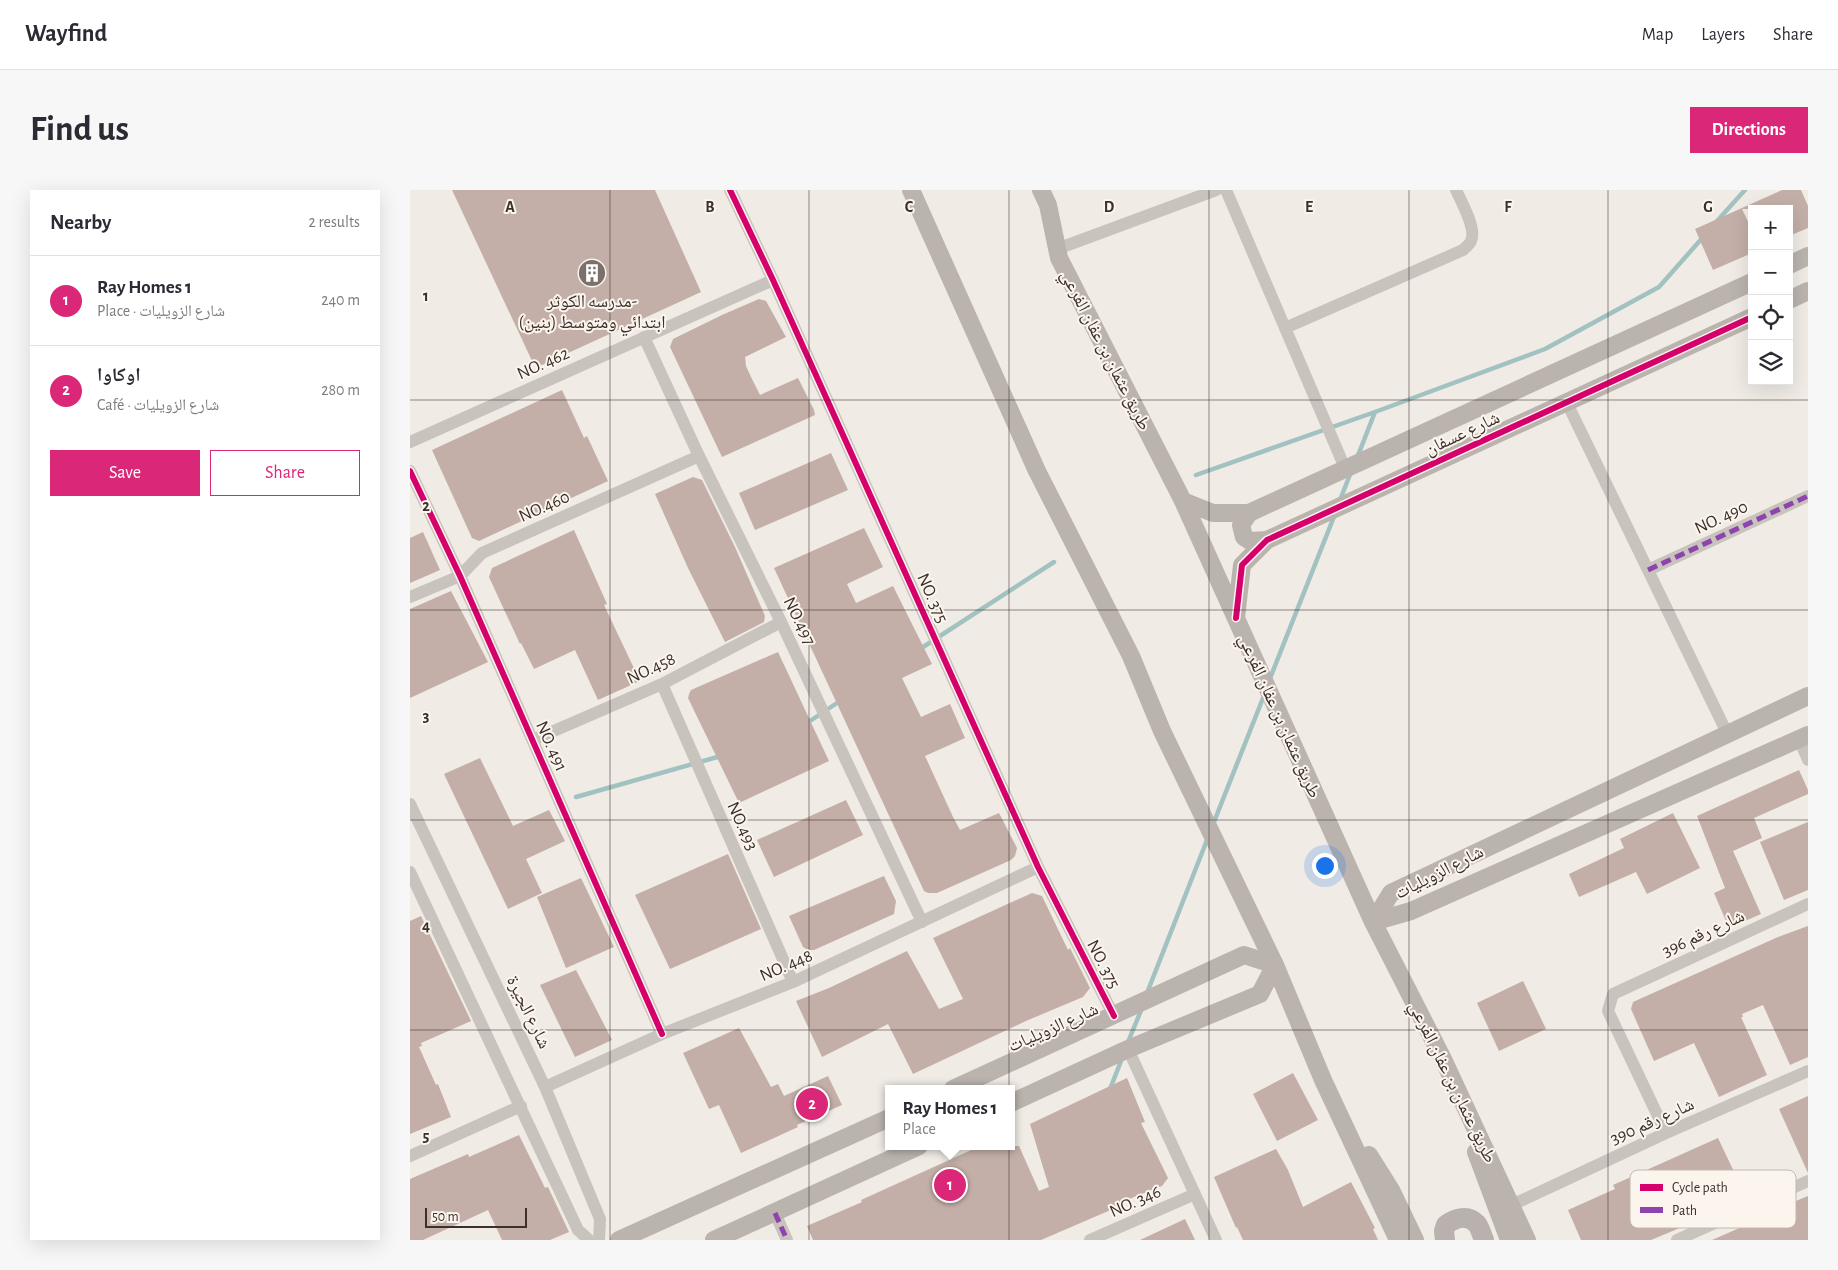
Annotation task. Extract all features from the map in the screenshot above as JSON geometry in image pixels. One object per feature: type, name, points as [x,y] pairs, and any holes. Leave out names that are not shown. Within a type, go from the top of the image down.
[{"type":"main road","points":[[1445,1239],[1446,1225],[1459,1218],[1470,1220],[1480,1232]]},
{"type":"street","name":"NO. 375","points":[[730,190],[773,280],[1038,867],[1114,1016]]},
{"type":"street","points":[[911,190],[1037,471],[1131,656],[1162,731],[1275,965],[1323,1080],[1398,1240]]},
{"type":"street","name":"طريق عثمان بن عفان الفرعي","points":[[1041,190],[1048,205],[1060,258],[1183,501],[1373,922],[1443,1059],[1527,1240]]},
{"type":"street","points":[[1057,249],[1216,190]]},
{"type":"street","points":[[1226,190],[1346,468]]},
{"type":"street","points":[[1285,328],[1463,250],[1472,240],[1473,232],[1469,218],[1456,190]]},
{"type":"street","points":[[1793,263],[1808,256]]},
{"type":"street","name":"NO. 462","points":[[410,442],[773,280]]},
{"type":"street","name":"شارع عسفان","points":[[1183,501],[1213,512],[1249,512],[1748,284]]},
{"type":"street","points":[[1793,298],[1808,291]]},
{"type":"street","name":"شارع عسفان","points":[[1236,618],[1242,565],[1267,540],[1748,319]]},
{"type":"street","name":"NO.497","points":[[644,337],[922,922]]},
{"type":"street","points":[[1566,402],[1727,733]]},
{"type":"street","name":"NO.460","points":[[410,597],[460,576],[482,553],[699,456]]},
{"type":"street","name":"NO. 491","points":[[410,471],[460,576],[662,1034]]},
{"type":"street","name":"NO. 490","points":[[1648,570],[1808,496]]},
{"type":"street","points":[[1249,512],[1241,524],[1244,537],[1250,541],[1267,540]]},
{"type":"street","name":"NO.458","points":[[533,740],[662,684],[781,622]]},
{"type":"street","name":"NO.493","points":[[662,684],[793,982]]},
{"type":"street","name":"شارع الزويليات","points":[[1373,922],[1391,893],[1808,696]]},
{"type":"street","points":[[1803,737],[1808,760]]},
{"type":"street","name":"شارع الزويليات","points":[[1373,922],[1410,911],[1803,737]]},
{"type":"street","name":"شارع الجيرة","points":[[410,804],[545,1087],[600,1219],[599,1240]]},
{"type":"street","name":"NO. 448","points":[[545,1087],[662,1034],[793,982],[1038,867]]},
{"type":"street","points":[[410,872],[578,1230],[589,1240]]},
{"type":"street","name":"شارع رقم 396","points":[[1666,1133],[1608,1011],[1613,994],[1808,904]]},
{"type":"street","name":"شارع الزويليات","points":[[962,1085],[1244,955],[1275,965]]},
{"type":"street","points":[[1015,1101],[1128,1049],[1260,994],[1275,965]]},
{"type":"street","points":[[1128,1049],[1216,1240]]},
{"type":"street","points":[[1443,1059],[1489,1190],[1509,1240]]},
{"type":"street","name":"شارع رقم 390","points":[[1512,1205],[1666,1133],[1808,1071]]},
{"type":"street","points":[[1323,1080],[1390,1190],[1415,1240]]},
{"type":"street","points":[[410,1156],[521,1106]]},
{"type":"street","points":[[619,1240],[885,1120]]},
{"type":"street","points":[[714,1240],[910,1150]]},
{"type":"street","points":[[1796,1186],[1808,1181]]},
{"type":"street","name":"NO. 346","points":[[1090,1240],[1195,1194]]},
{"type":"street","points":[[775,1212],[787,1240]]},
{"type":"street","points":[[1677,1240],[1704,1228]]},
{"type":"building","name":"مدرسه الكوثر- ابتدائي ومتوسط (بنين)","points":[[452,190],[655,190],[701,292],[542,365],[533,363]]},
{"type":"building","points":[[1782,190],[1801,190],[1808,206],[1808,228],[1793,234],[1793,205],[1749,205]]},
{"type":"building","points":[[1748,205],[1748,209],[1742,209],[1748,222],[1748,255],[1713,270],[1695,229]]},
{"type":"building","points":[[759,299],[766,301],[786,337],[745,357],[746,366],[751,377],[760,395],[798,378],[815,415],[722,457],[670,347],[673,339]]},
{"type":"building","points":[[562,390],[584,438],[587,436],[608,481],[479,541],[472,538],[432,450]]},
{"type":"building","points":[[831,453],[848,490],[755,530],[739,493]]},
{"type":"building","points":[[693,477],[702,480],[735,547],[765,616],[764,622],[725,642],[688,568],[655,494]]},
{"type":"building","points":[[864,528],[883,567],[847,584],[856,603],[893,586],[932,664],[902,678],[921,717],[950,704],[965,738],[925,756],[953,817],[960,830],[999,813],[1017,848],[1015,856],[1011,860],[937,893],[924,891],[774,568]]},
{"type":"building","points":[[574,530],[607,604],[604,605],[640,681],[598,700],[575,650],[534,669],[520,644],[489,577],[492,568]]},
{"type":"building","points":[[423,532],[440,570],[410,583],[410,538]]},
{"type":"building","points":[[451,591],[488,662],[410,698],[410,609]]},
{"type":"building","points":[[778,652],[829,761],[739,803],[688,698],[689,694],[691,690]]},
{"type":"building","points":[[480,758],[513,826],[549,810],[565,841],[526,859],[542,893],[508,909],[444,774]]},
{"type":"building","points":[[1799,770],[1808,794],[1754,818],[1762,838],[1733,851],[1761,914],[1729,928],[1714,893],[1725,888],[1697,816]]},
{"type":"building","points":[[846,800],[863,835],[774,877],[757,840]]},
{"type":"building","points":[[1673,813],[1700,868],[1647,894],[1636,872],[1579,897],[1569,874],[1624,848],[1620,839]]},
{"type":"building","points":[[1808,822],[1808,890],[1784,900],[1760,842]]},
{"type":"building","points":[[728,854],[761,929],[670,969],[635,895]]},
{"type":"building","points":[[884,876],[896,901],[894,914],[814,950],[808,950],[803,947],[789,916]]},
{"type":"building","points":[[581,878],[614,947],[566,968],[537,897]]},
{"type":"building","points":[[1032,893],[1042,896],[1068,950],[1070,948],[1090,988],[1083,997],[1026,1021],[913,1074],[888,1024],[822,1057],[796,1001],[829,988],[907,951],[939,1009],[963,999],[933,938]]},
{"type":"building","points":[[421,916],[471,1021],[421,1043],[422,1046],[419,1047],[436,1085],[438,1084],[451,1117],[410,1134],[410,921]]},
{"type":"building","points":[[1808,926],[1808,1057],[1790,1065],[1763,1005],[1742,1014],[1743,1017],[1741,1017],[1767,1075],[1719,1097],[1694,1043],[1654,1061],[1631,1009],[1633,1002],[1778,937]]},
{"type":"building","points":[[576,970],[612,1040],[575,1057],[540,985]]},
{"type":"building","points":[[1523,981],[1546,1029],[1499,1051],[1477,1003]]},
{"type":"building","points":[[739,1028],[771,1087],[778,1084],[784,1096],[828,1076],[842,1105],[741,1153],[719,1105],[709,1109],[683,1053]]},
{"type":"building","points":[[1293,1073],[1318,1120],[1277,1141],[1253,1094]]},
{"type":"building","points":[[1127,1078],[1145,1122],[1141,1123],[1168,1178],[1162,1186],[1119,1203],[1120,1206],[1041,1240],[813,1240],[807,1226],[971,1150],[1015,1150],[1015,1146],[1019,1146],[1039,1191],[1049,1187],[1030,1124]]},
{"type":"building","points":[[1808,1096],[1808,1173],[1779,1109]]},
{"type":"building","points":[[519,1135],[545,1188],[548,1187],[569,1232],[550,1240],[502,1240],[488,1210],[423,1240],[410,1240],[410,1179],[468,1154],[469,1157]]},
{"type":"building","points":[[1718,1138],[1733,1170],[1647,1170]]},
{"type":"building","points":[[1276,1149],[1288,1170],[1303,1207],[1351,1182],[1375,1228],[1373,1229],[1378,1240],[1243,1240],[1214,1177]]},
{"type":"building","points":[[1630,1177],[1630,1228],[1680,1228],[1651,1240],[1581,1240],[1568,1210],[1615,1189],[1613,1185]]},
{"type":"building","points":[[1808,1196],[1808,1240],[1712,1240],[1739,1228],[1796,1228],[1796,1201]]},
{"type":"building","points":[[1185,1219],[1195,1240],[1140,1240]]},
{"type":"waterway","points":[[1717,221],[1745,190]]},
{"type":"waterway","points":[[1196,475],[1375,412],[1545,349],[1659,287],[1704,236]]},
{"type":"waterway","points":[[1357,458],[1375,412]]},
{"type":"waterway","points":[[1340,500],[1351,472]]},
{"type":"waterway","points":[[1269,681],[1335,514]]},
{"type":"waterway","points":[[920,649],[1054,562]]},
{"type":"waterway","points":[[1214,822],[1265,693]]},
{"type":"waterway","points":[[807,723],[840,701]]},
{"type":"waterway","points":[[576,797],[721,756]]},
{"type":"waterway","points":[[1147,993],[1207,840]]},
{"type":"waterway","points":[[1128,1042],[1142,1008]]},
{"type":"waterway","points":[[1110,1089],[1123,1056]]},
{"type":"marked path","points":[[1648,570],[1808,496]]},
{"type":"marked path","points":[[775,1213],[787,1240]]},
{"type":"cycle path","points":[[730,190],[773,280],[1038,867],[1114,1016]]},
{"type":"cycle path","points":[[1236,618],[1242,565],[1267,540],[1748,319]]},
{"type":"cycle path","points":[[410,471],[460,576],[662,1034]]},
{"type":"place","name":"مدرسه الكوثر- ابتدائي ومتوسط (بنين)","points":[[592,273]]},
{"type":"place","name":"اوكاوا","points":[[812,1104]]},
{"type":"place","name":"Ray Homes 1","points":[[950,1185]]}]
